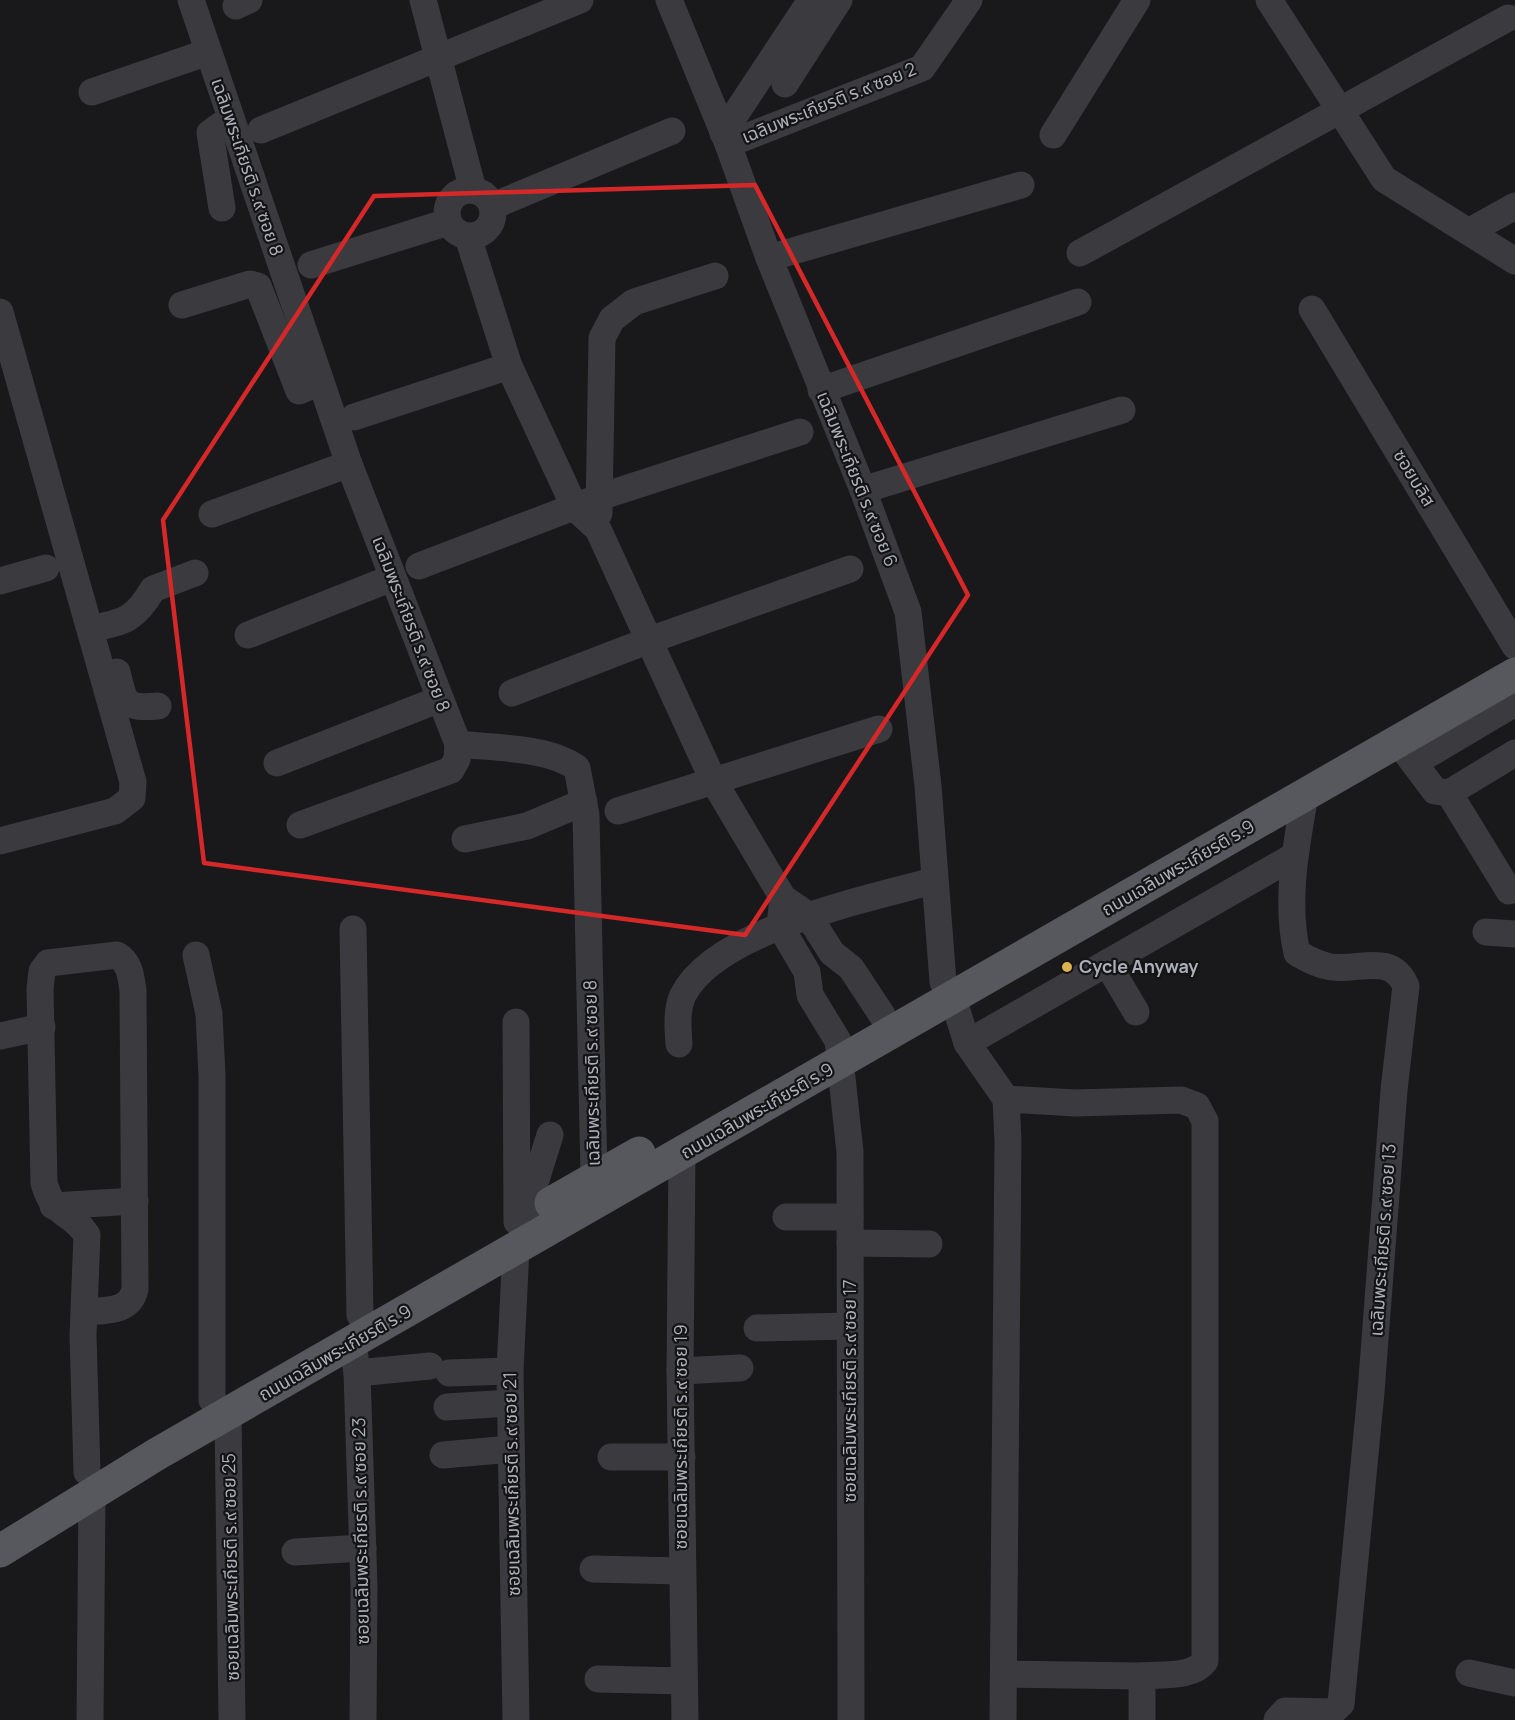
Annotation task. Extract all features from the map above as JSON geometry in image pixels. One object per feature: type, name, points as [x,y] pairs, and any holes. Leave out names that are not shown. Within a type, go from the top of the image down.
[{"type":"main road","name":"ถนนเฉลิมพระเกียรติ ร.9","points":[[524,1227],[682,1153],[839,1052],[882,1015],[948,990],[1401,744],[1512,673]]},
{"type":"main road","name":"ถนนเฉลิมพระเกียรติ ร.9","points":[[0,1524],[90,1483],[220,1407],[357,1343],[594,1177],[839,1052],[948,990],[1401,744]]},
{"type":"main road","name":"ถนนเฉลิมพระเกียรติ ร.9","points":[[0,1551],[90,1483]]},
{"type":"street","name":"เฉลิมพระเกียรติ ร.๙ ซอย 8","points":[[191,0],[349,464],[458,744],[565,759],[577,768],[584,802],[594,1177]]},
{"type":"street","points":[[311,265],[458,230],[480,235],[489,228],[494,218],[483,198],[437,60],[423,0]]},
{"type":"street","points":[[261,130],[580,0]]},
{"type":"street","name":"เฉลิมพระเกียรติ ร.๙ ซอย 6","points":[[669,0],[725,138],[821,390],[863,490],[908,612],[927,786],[933,881],[948,990],[967,1043],[1006,1099]]},
{"type":"street","points":[[725,138],[811,0]]},
{"type":"street","points":[[785,84],[839,0]]},
{"type":"street","name":"เฉลิมพระเกียรติ ร.๙ ซอย 2","points":[[725,138],[922,68],[969,0]]},
{"type":"street","points":[[1053,135],[1137,0]]},
{"type":"street","points":[[1269,0],[1384,178],[1515,261]]},
{"type":"street","points":[[1080,253],[1508,18]]},
{"type":"street","points":[[92,92],[208,52]]},
{"type":"street","points":[[222,208],[210,133],[231,118]]},
{"type":"street","points":[[672,131],[483,198],[462,192],[452,199],[447,210],[458,230],[509,366],[575,508],[597,529],[712,780],[783,898],[808,915],[831,954],[851,968],[882,1015]]},
{"type":"street","points":[[769,258],[1021,185]]},
{"type":"street","points":[[1470,231],[1515,206]]},
{"type":"street","points":[[597,529],[600,497],[602,338],[612,319],[634,302],[715,276]]},
{"type":"street","points":[[182,305],[250,284],[258,286],[299,391],[320,382]]},
{"type":"street","points":[[821,390],[1078,302]]},
{"type":"street","name":"ซอยบลิส","points":[[1312,309],[1512,673]]},
{"type":"street","points":[[0,312],[12,405],[99,627],[123,695],[137,708],[158,706]]},
{"type":"street","points":[[354,417],[509,366]]},
{"type":"street","points":[[863,490],[1122,410]]},
{"type":"street","points":[[419,566],[600,497],[800,432]]},
{"type":"street","points":[[212,514],[349,464]]},
{"type":"street","points":[[0,581],[46,568]]},
{"type":"street","points":[[512,693],[647,641],[850,569]]},
{"type":"street","points":[[99,627],[135,615],[143,608],[153,589],[195,573]]},
{"type":"street","points":[[248,635],[392,578]]},
{"type":"street","points":[[0,841],[116,811],[132,798],[133,782],[99,627]]},
{"type":"street","points":[[278,763],[440,699]]},
{"type":"street","points":[[618,811],[879,729]]},
{"type":"street","points":[[300,825],[451,770],[457,759],[458,744]]},
{"type":"street","points":[[1401,744],[1435,791],[1449,793],[1515,753]]},
{"type":"street","points":[[1449,793],[1509,891]]},
{"type":"street","name":"เฉลิมพระเกียรติ ร.๙ ซอย 13","points":[[1277,1720],[1286,1712],[1332,1712],[1341,1704],[1371,1392],[1394,1090],[1407,986],[1401,975],[1387,966],[1333,968],[1316,964],[1297,953],[1291,930],[1294,856],[1305,795]]},
{"type":"street","points":[[465,839],[527,826],[584,802]]},
{"type":"street","points":[[967,1043],[1294,856]]},
{"type":"street","points":[[679,1044],[677,1020],[683,996],[694,980],[711,963],[780,926],[808,915],[933,881]]},
{"type":"street","points":[[783,898],[780,926],[807,972],[810,995],[839,1052]]},
{"type":"street","name":"ซอยเฉลิมพระเกียรติ ร.๙ ซอย 23","points":[[353,928],[357,1343],[363,1548],[363,1720]]},
{"type":"street","points":[[1486,933],[1515,934]]},
{"type":"street","points":[[84,1312],[124,1307],[133,1299],[136,1275],[133,991],[125,960],[117,955],[48,963],[42,971],[39,989],[42,1027],[44,1183],[53,1206],[80,1225],[87,1235],[84,1312],[90,1483],[90,1720]]},
{"type":"street","name":"ซอยเฉลิมพระเกียรติ ร.๙ ซอย 25","points":[[196,955],[209,1014],[212,1076],[220,1407],[232,1720]]},
{"type":"street","points":[[1107,963],[1136,1012]]},
{"type":"street","points":[[516,1022],[524,1227]]},
{"type":"street","points":[[0,1036],[42,1027]]},
{"type":"street","name":"ซอยเฉลิมพระเกียรติ ร.๙ ซอย 17","points":[[839,1052],[848,1119],[850,1230],[851,1720]]},
{"type":"street","points":[[1003,1720],[1008,1142],[1006,1099],[1075,1102],[1181,1100],[1197,1106],[1205,1121],[1205,1661],[1200,1668],[1192,1672],[1142,1676],[1004,1674]]},
{"type":"street","points":[[524,1227],[535,1205],[534,1186],[550,1135]]},
{"type":"street","name":"ซอยเฉลิมพระเกียรติ ร.๙ ซอย 19","points":[[682,1153],[680,1371],[684,1720]]},
{"type":"street","points":[[53,1206],[135,1201]]},
{"type":"street","points":[[786,1217],[929,1244]]},
{"type":"street","name":"ซอยเฉลิมพระเกียรติ ร.๙ ซอย 21","points":[[516,1720],[510,1371],[524,1227]]},
{"type":"street","points":[[757,1328],[850,1326]]},
{"type":"street","points":[[357,1343],[440,1369],[510,1371]]},
{"type":"street","points":[[680,1371],[740,1368]]},
{"type":"street","points":[[447,1407],[510,1403]]},
{"type":"street","points":[[443,1455],[511,1449]]},
{"type":"street","points":[[611,1457],[682,1457]]},
{"type":"street","points":[[295,1552],[363,1548]]},
{"type":"street","points":[[593,1569],[681,1571]]},
{"type":"street","points":[[1469,1673],[1515,1683]]},
{"type":"street","points":[[1142,1676],[1142,1720]]},
{"type":"street","points":[[598,1679],[684,1681]]},
{"type":"highlighted area","points":[[755,185],[968,595],[745,935],[204,863],[163,520],[374,196]]},
{"type":"place","name":"Cycle Anyway","points":[[1067,967]]}]
